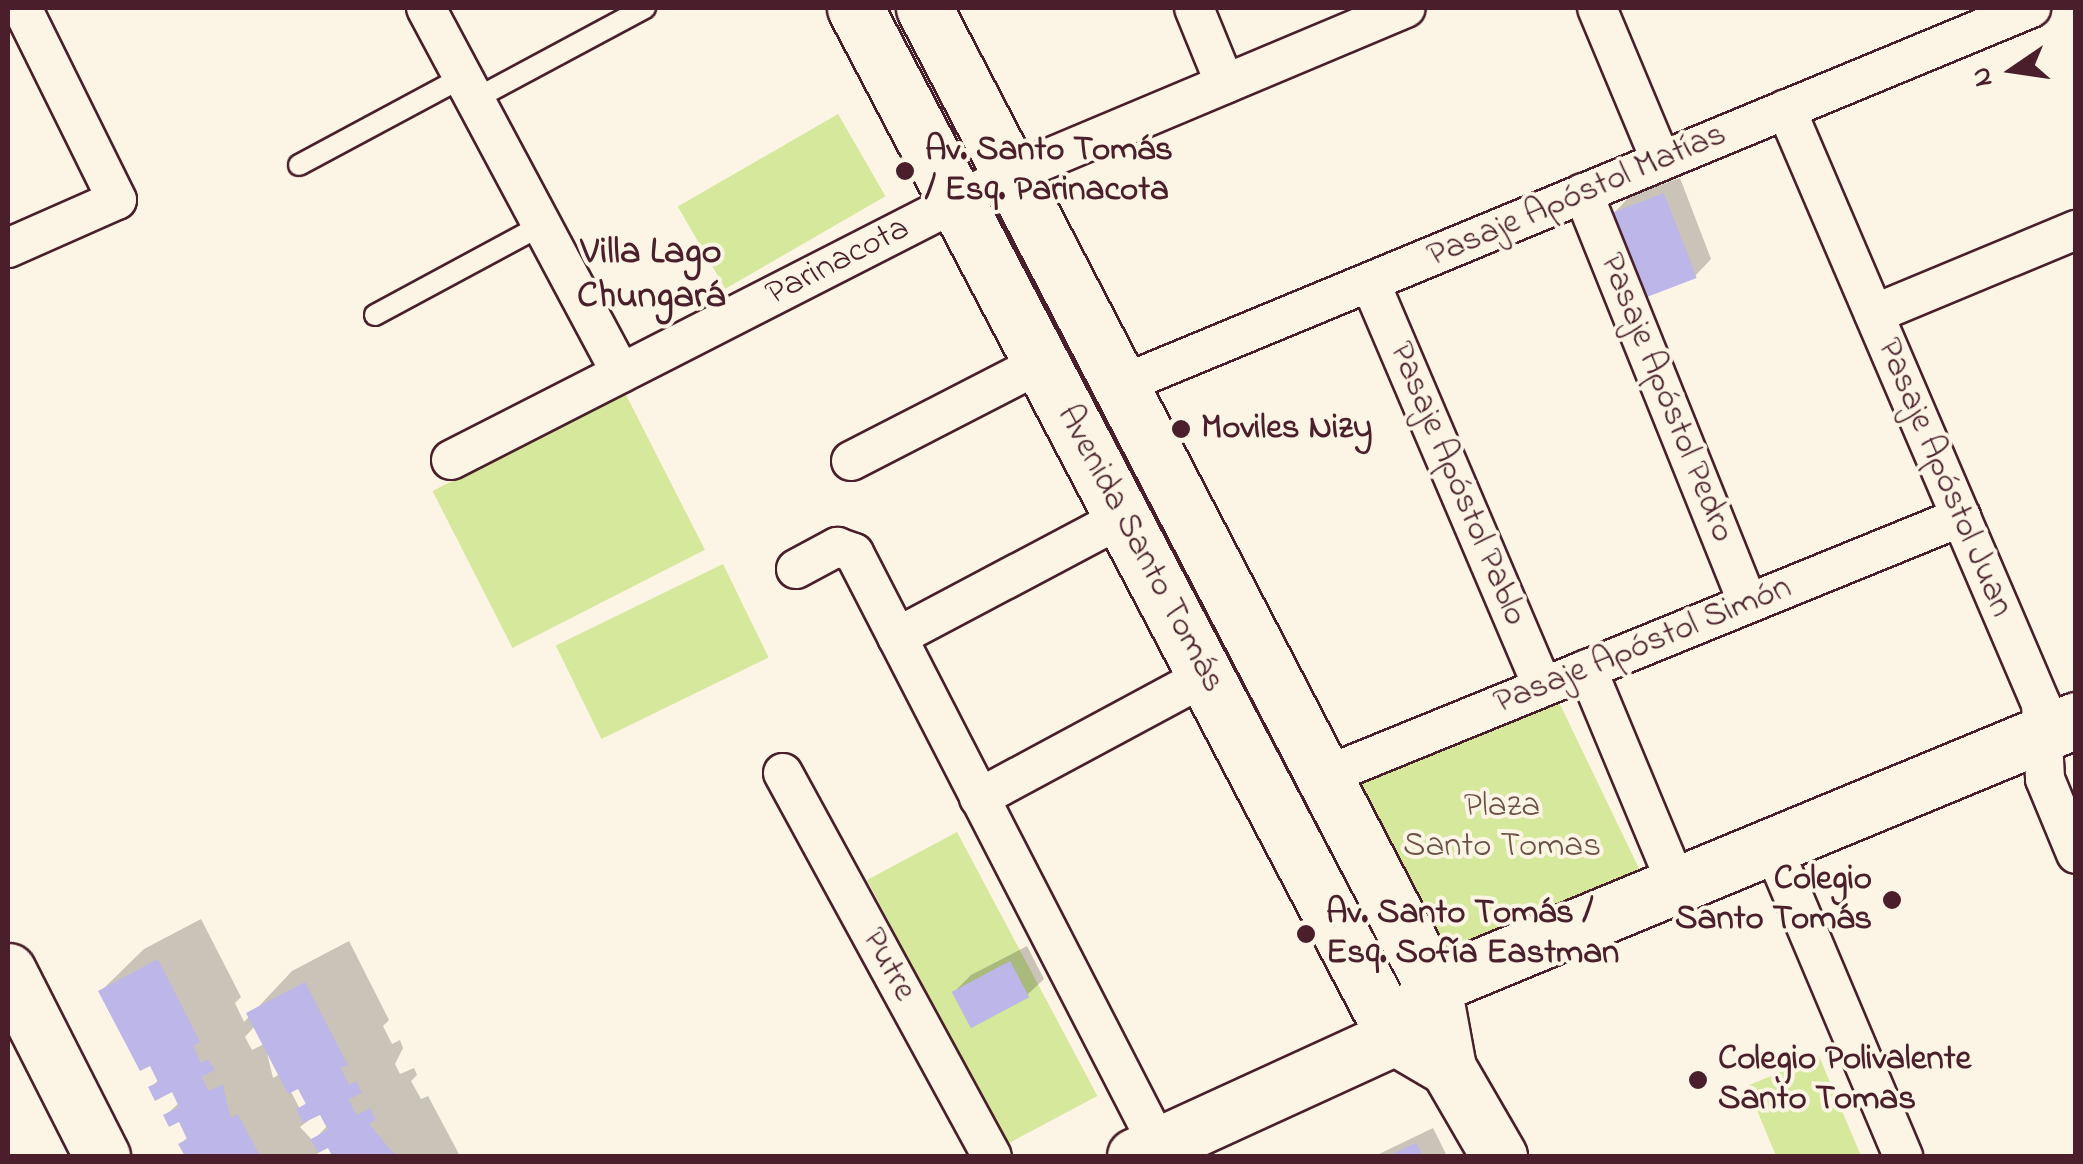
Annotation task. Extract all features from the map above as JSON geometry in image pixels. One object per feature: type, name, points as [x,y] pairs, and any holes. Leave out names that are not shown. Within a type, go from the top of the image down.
[{"type":"main road","name":"Avenida Santo Tomás","points":[[855,8],[1395,1037],[1448,1068]]},
{"type":"main road","name":"Avenida Santo Tomás","points":[[924,8],[1433,986],[1448,1068],[1499,1156]]},
{"type":"main road","points":[[1147,1151],[1395,1037],[1433,986],[2058,727]]},
{"type":"main road","points":[[8,971],[102,1156]]},
{"type":"street","points":[[8,248],[117,200],[22,8]]},
{"type":"street","points":[[426,8],[621,372]]},
{"type":"street","points":[[1194,8],[1225,84]]},
{"type":"street","name":"Parinacota","points":[[451,460],[1012,174],[1406,8]]},
{"type":"street","points":[[1597,8],[1661,161]]},
{"type":"street","name":"Pasaje Apóstol Matías","points":[[1122,384],[2031,8]]},
{"type":"street","name":"Pasaje Apóstol Juan","points":[[1786,109],[2040,704],[2058,727],[2045,779],[2076,854]]},
{"type":"street","name":"Pasaje Apóstol Pedro","points":[[1584,193],[1748,604]]},
{"type":"street","points":[[1874,314],[2076,230]]},
{"type":"street","name":"Pasaje Apóstol Pablo","points":[[1370,282],[1543,687]]},
{"type":"street","points":[[851,462],[1042,363]]},
{"type":"street","points":[[896,637],[1124,517]]},
{"type":"street","name":"Pasaje Apóstol Simón","points":[[1325,776],[1961,517]]},
{"type":"street","points":[[796,569],[846,547],[979,798],[1147,1151]]},
{"type":"street","points":[[1588,669],[1677,885]]},
{"type":"street","points":[[979,798],[1206,676]]},
{"type":"street","name":"Putre","points":[[783,774],[992,1156]]},
{"type":"street","points":[[1772,846],[1904,1156]]},
{"type":"lane","points":[[299,165],[645,8]]},
{"type":"lane","points":[[375,315],[542,225]]},
{"type":"green space","points":[[838,114],[886,196],[725,289],[678,206]]},
{"type":"green space","points":[[625,393],[705,550],[512,648],[433,491]]},
{"type":"green space","points":[[723,564],[769,657],[601,739],[556,646]]},
{"type":"green space","name":"Plaza Santo Tomas","points":[[1556,696],[1646,883],[1442,955],[1352,779]]},
{"type":"green space","points":[[957,832],[1097,1096],[1007,1144],[867,880]]},
{"type":"green space","points":[[1819,1056],[1861,1156],[1776,1156],[1747,1086]]},
{"type":"building","points":[[1664,193],[1697,278],[1644,298],[1612,213]]},
{"type":"building","points":[[158,959],[200,1042],[193,1046],[201,1063],[208,1059],[215,1070],[201,1077],[209,1091],[223,1084],[230,1118],[238,1114],[260,1156],[185,1156],[178,1144],[187,1139],[179,1122],[169,1127],[163,1115],[179,1107],[172,1092],[155,1101],[148,1087],[158,1082],[150,1066],[140,1071],[98,991]]},
{"type":"building","points":[[1010,961],[1029,997],[971,1028],[952,992]]},
{"type":"building","points":[[305,982],[348,1065],[341,1068],[349,1085],[356,1081],[362,1093],[349,1099],[353,1108],[357,1115],[370,1108],[376,1120],[369,1124],[396,1156],[332,1156],[328,1148],[318,1153],[311,1139],[328,1130],[320,1115],[303,1123],[296,1109],[306,1104],[298,1089],[288,1094],[246,1013]]},
{"type":"building","points":[[1416,1143],[1423,1156],[1388,1156]]},
{"type":"place","name":"Av. Santo Tomás / Esq. Parinacota","points":[[905,171]]},
{"type":"place","name":"Moviles Nizy","points":[[1181,429]]},
{"type":"place","name":"Colegio Santo Tomás","points":[[1892,900]]},
{"type":"place","name":"Av. Santo Tomás / Esq. Sofía Eastman","points":[[1306,934]]},
{"type":"place","name":"Colegio Polivalente Santo Tomas","points":[[1698,1080]]},
{"type":"district","name":"Villa Lago Chungará","points":[[651,276]]}]
